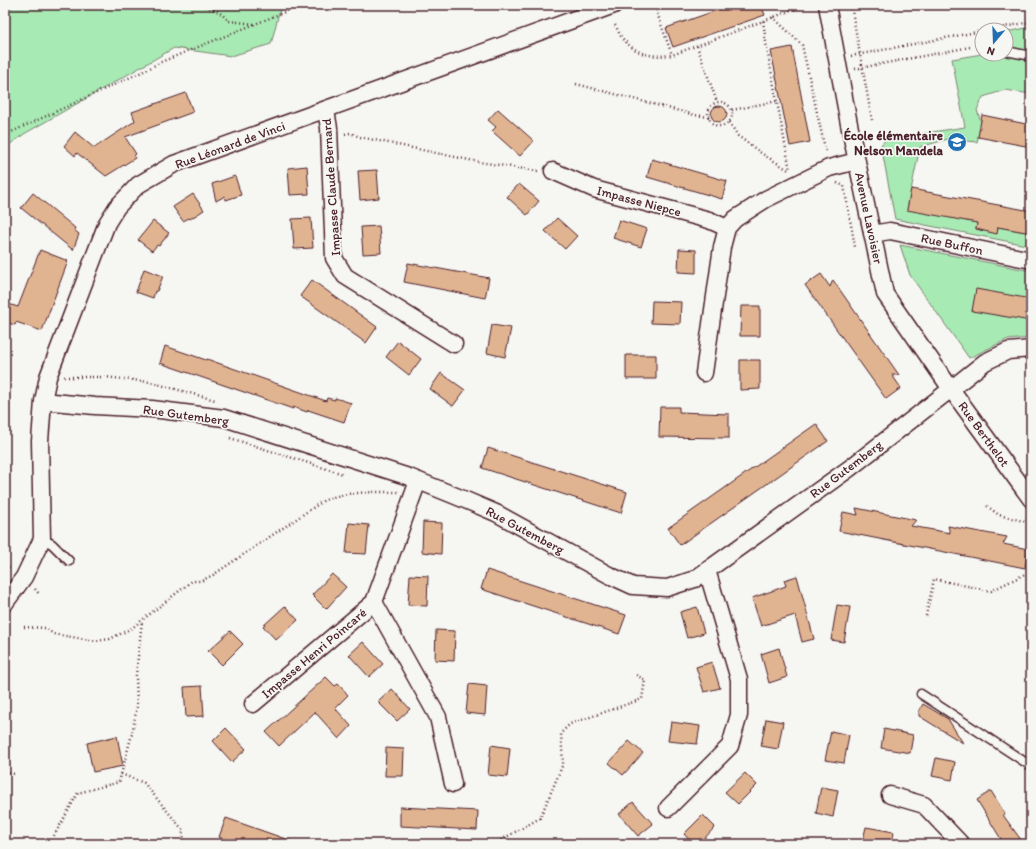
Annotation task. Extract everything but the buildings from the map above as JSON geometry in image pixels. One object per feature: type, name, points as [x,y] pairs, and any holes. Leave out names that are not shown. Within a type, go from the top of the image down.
[{"type":"street","name":"Rue Léonard de Vinci","points":[[5,603],[24,577],[42,539],[40,441],[43,401],[51,371],[107,223],[117,207],[138,186],[174,164],[614,5]]},
{"type":"street","name":"Avenue Lavoisier","points":[[827,5],[885,294],[951,389]]},
{"type":"street","name":"Impasse Claude Bernard","points":[[326,110],[329,128],[334,258],[345,276],[454,344]]},
{"type":"street","points":[[704,372],[722,247],[727,228],[735,219],[766,199],[829,168],[857,160]]},
{"type":"street","name":"Impasse Niepce","points":[[553,170],[594,189],[709,220],[727,228]]},
{"type":"street","name":"Rue Buffon","points":[[872,234],[890,231],[1031,260]]},
{"type":"street","name":"Rue Gutemberg","points":[[43,401],[152,409],[224,418],[415,487],[496,513],[609,575],[633,586],[667,588],[695,579],[850,468],[985,362],[1008,351],[1031,349]]},
{"type":"street","name":"Rue Berthelot","points":[[951,389],[1031,499]]},
{"type":"street","name":"Impasse Henri Poincaré","points":[[253,704],[374,602],[415,487]]},
{"type":"street","points":[[668,808],[730,746],[739,715],[739,679],[707,570]]},
{"type":"street","name":"Impasse Henri Poincaré","points":[[374,602],[438,717],[453,784]]},
{"type":"street","points":[[890,795],[924,805],[961,844]]},
{"type":"lane","points":[[1014,53],[1031,56]]},
{"type":"lane","points":[[42,539],[52,544],[69,561]]},
{"type":"lane","points":[[921,694],[1031,766]]},
{"type":"path","points":[[202,5],[220,12],[229,21],[258,24]]},
{"type":"path","points":[[5,135],[161,62],[302,5]]},
{"type":"path","points":[[615,25],[624,41],[638,52],[656,57],[672,55],[806,5]]},
{"type":"path","points":[[851,5],[872,120]]},
{"type":"path","points":[[656,10],[672,55]]},
{"type":"path","points":[[773,17],[802,44],[832,180],[844,186],[855,247]]},
{"type":"path","points":[[763,21],[792,178]]},
{"type":"path","points":[[1014,25],[1031,22]]},
{"type":"path","points":[[846,57],[974,32]]},
{"type":"path","points":[[697,46],[717,102]]},
{"type":"path","points":[[849,70],[974,46]]},
{"type":"path","points":[[576,84],[695,115],[709,117]]},
{"type":"path","points":[[732,110],[777,101]]},
{"type":"path","points":[[717,102],[724,102],[732,110],[732,116],[729,122],[725,124],[714,124],[709,117],[709,110],[717,102]]},
{"type":"path","points":[[729,122],[738,136],[761,153],[790,171]]},
{"type":"path","points":[[329,128],[345,134],[350,133],[360,137],[479,162],[541,171],[553,170]]},
{"type":"path","points":[[224,436],[346,475]]},
{"type":"path","points":[[24,627],[46,628],[52,634],[96,641],[110,639],[132,628],[192,581],[201,581],[213,575],[323,501],[333,496],[415,487]]},
{"type":"path","points":[[987,506],[999,515],[1027,522],[1031,518]]},
{"type":"path","points":[[926,616],[934,579],[991,591],[1031,571]]},
{"type":"path","points":[[54,836],[78,793],[119,782],[132,734],[137,706],[136,675],[142,620]]},
{"type":"path","points":[[5,665],[12,664]]},
{"type":"path","points":[[494,844],[540,818],[562,764],[561,733],[570,724],[642,698],[645,680],[636,675]]},
{"type":"path","points":[[5,773],[16,774]]},
{"type":"path","points":[[121,774],[144,783],[182,829],[185,844]]},
{"type":"green space","points":[[5,5],[281,5],[271,44],[231,56],[174,48],[24,134],[5,148]]},
{"type":"green space","points":[[1031,27],[1031,51],[1014,48],[1014,30]]},
{"type":"green space","points":[[974,55],[974,62],[1014,62],[1014,57],[1031,60],[1031,94],[1005,90],[983,97],[977,110],[981,122],[977,142],[948,139],[920,147],[907,209],[977,223],[976,229],[996,233],[998,227],[1031,233],[1031,246],[895,219],[881,145],[886,139],[965,127],[952,59]]},
{"type":"green space","points":[[900,245],[1031,271],[1031,338],[1006,340],[969,358],[910,275]]},
{"type":"place","name":"École élémentaire Nelson Mandela","points":[[957,142]]}]
